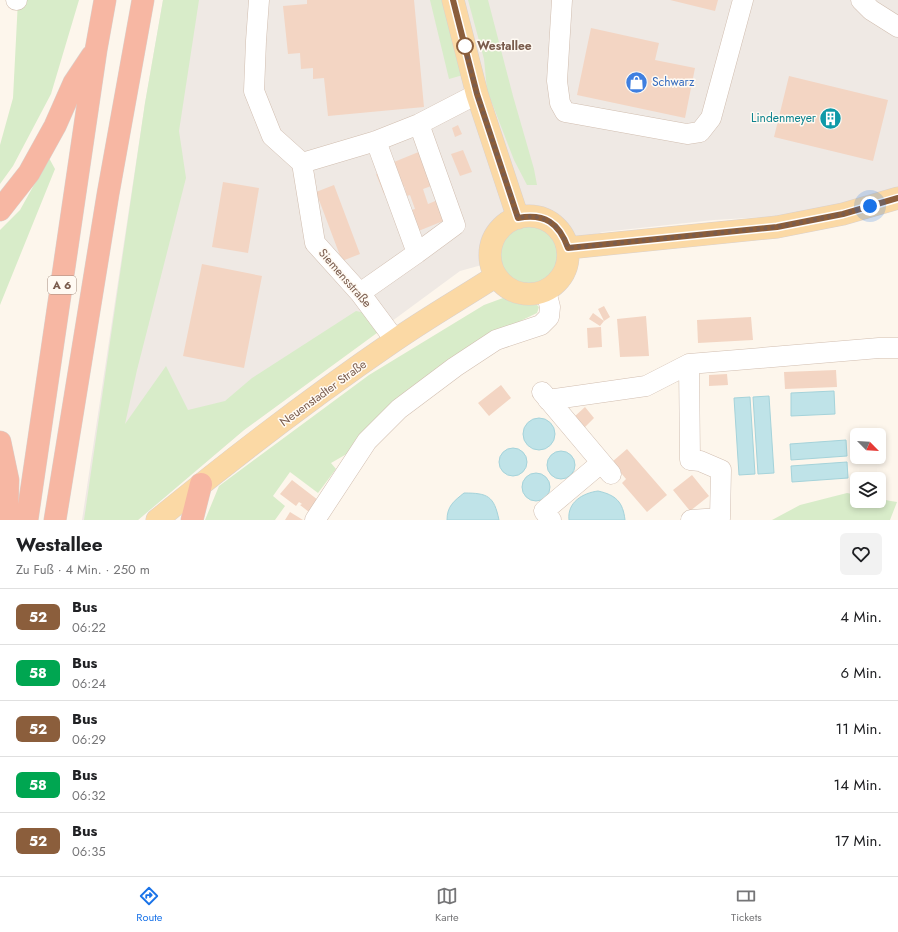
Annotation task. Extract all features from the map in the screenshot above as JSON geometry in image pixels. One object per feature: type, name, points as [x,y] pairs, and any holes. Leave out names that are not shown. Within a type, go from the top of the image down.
[{"type":"highway","name":"A 6","points":[[27,520],[96,50],[105,0]]},
{"type":"highway","name":"A 6","points":[[55,520],[108,194],[143,0]]},
{"type":"highway","points":[[0,210],[30,173],[55,126],[74,82],[96,50]]},
{"type":"highway","points":[[0,442],[8,480],[7,512],[12,520]]},
{"type":"highway","points":[[192,520],[201,484]]},
{"type":"main road","points":[[453,0],[477,94],[518,218]]},
{"type":"main road","points":[[568,248],[777,227],[843,214],[898,198]]},
{"type":"main road","points":[[527,216],[536,216],[553,224],[563,235],[568,248],[566,270],[558,282],[546,291],[532,294],[518,293],[506,287],[496,276],[491,263],[490,256],[492,242],[500,229],[512,220],[527,216]]},
{"type":"main road","name":"Neuenstadter Straße","points":[[158,520],[201,484],[304,405],[395,340],[496,276]]},
{"type":"street","points":[[259,0],[254,91],[272,136],[302,163],[376,141],[419,124],[477,94]]},
{"type":"street","points":[[562,0],[557,81],[560,103],[565,112],[687,134],[700,132],[711,118],[743,0]]},
{"type":"street","points":[[861,0],[871,10],[898,27]]},
{"type":"street","points":[[360,293],[455,224],[419,124]]},
{"type":"street","points":[[376,141],[417,253]]},
{"type":"street","name":"Siemensstraße","points":[[302,163],[315,243],[360,293],[395,340]]},
{"type":"street","points":[[315,520],[366,441],[399,409],[455,367],[496,340],[541,325],[549,316],[550,307],[546,291]]},
{"type":"street","points":[[551,520],[544,511],[606,468],[545,396],[646,386],[689,364],[878,348],[898,348]]},
{"type":"street","points":[[689,364],[690,460],[700,461],[721,470],[720,518],[691,520]]},
{"type":"shaded area","points":[[163,0],[898,0],[898,189],[800,215],[714,220],[603,232],[460,271],[244,430],[138,520],[82,520],[145,103]]},
{"type":"green space","points":[[18,0],[79,0],[51,94],[13,166],[0,184],[0,145],[13,98]]},
{"type":"green space","points":[[163,0],[199,0],[179,131],[186,178],[137,370],[125,424],[166,366],[188,410],[225,401],[252,378],[356,311],[370,314],[381,330],[244,430],[138,520],[84,520],[145,103]]},
{"type":"green space","points":[[430,0],[443,0],[463,75],[449,79]]},
{"type":"green space","points":[[468,0],[488,0],[537,185],[527,185],[514,160],[487,90],[484,59]]},
{"type":"green space","points":[[49,158],[55,169],[0,305],[0,230],[20,210]]},
{"type":"green space","points":[[529,216],[544,219],[557,227],[565,240],[568,255],[565,270],[557,283],[544,291],[529,294],[514,291],[501,283],[493,270],[490,255],[493,240],[501,227],[514,219]]},
{"type":"green space","points":[[503,298],[535,303],[539,307],[537,313],[512,325],[357,448],[331,463],[336,469],[318,493],[290,472],[273,496],[285,506],[275,520],[205,520],[219,486],[369,375],[484,305]]},
{"type":"green space","points":[[847,493],[850,494],[850,508],[886,508],[886,500],[897,502],[890,520],[772,520],[800,505]]},
{"type":"water","points":[[834,391],[835,414],[791,416],[791,393]]},
{"type":"water","points":[[769,396],[774,473],[758,474],[753,397]]},
{"type":"water","points":[[750,397],[755,474],[739,475],[734,398]]},
{"type":"water","points":[[539,418],[550,423],[555,434],[550,445],[539,450],[528,445],[523,434],[528,423]]},
{"type":"water","points":[[846,440],[847,456],[791,460],[790,444]]},
{"type":"water","points":[[513,448],[523,452],[527,462],[523,472],[513,476],[503,472],[499,462],[503,452]]},
{"type":"water","points":[[561,451],[571,455],[575,465],[571,475],[561,479],[551,475],[547,465],[551,455]]},
{"type":"water","points":[[847,462],[848,478],[792,482],[791,466]]},
{"type":"water","points":[[536,473],[546,477],[550,487],[546,497],[536,501],[526,497],[522,487],[526,477]]},
{"type":"water","points":[[598,491],[610,495],[618,500],[625,520],[569,520],[569,514],[573,503],[582,496]]},
{"type":"water","points":[[464,493],[484,495],[489,498],[495,506],[499,520],[447,520],[450,507],[454,501]]},
{"type":"building","points":[[307,0],[414,0],[424,107],[328,116],[324,78],[313,79],[313,68],[301,69],[300,53],[288,54],[283,6],[307,4]]},
{"type":"building","points":[[670,0],[718,0],[715,11]]},
{"type":"building","name":"Schwarz","points":[[591,28],[659,43],[655,60],[695,68],[685,118],[577,95]]},
{"type":"building","name":"Lindenmeyer","points":[[789,76],[888,100],[873,161],[774,137]]},
{"type":"building","points":[[458,125],[462,134],[455,137],[452,128]]},
{"type":"building","points":[[463,150],[472,172],[460,176],[451,154]]},
{"type":"building","points":[[421,151],[434,185],[423,189],[428,204],[450,195],[458,215],[416,232],[408,211],[415,209],[410,195],[407,196],[404,186],[384,194],[376,174],[396,167],[394,162]]},
{"type":"building","points":[[223,182],[259,188],[248,253],[212,247]]},
{"type":"building","points":[[334,185],[360,254],[342,261],[316,192]]},
{"type":"building","points":[[202,264],[262,276],[244,368],[183,356]]},
{"type":"building","points":[[604,306],[610,317],[604,321],[598,309]]},
{"type":"building","points":[[593,313],[604,321],[600,326],[589,319]]},
{"type":"building","points":[[646,316],[649,356],[620,357],[617,319]]},
{"type":"building","points":[[751,317],[753,340],[698,343],[697,320]]},
{"type":"building","points":[[601,327],[602,347],[588,348],[587,328]]},
{"type":"building","points":[[836,370],[837,387],[785,389],[784,372]]},
{"type":"building","points":[[727,374],[728,385],[709,386],[709,375]]},
{"type":"building","points":[[501,385],[511,398],[489,416],[478,403]]},
{"type":"building","points":[[585,407],[594,418],[584,428],[574,417]]},
{"type":"building","points":[[627,449],[667,495],[647,512],[622,483],[626,479],[612,462]]},
{"type":"building","points":[[692,475],[709,496],[690,511],[673,490]]},
{"type":"building","points":[[292,480],[318,500],[309,512],[300,505],[302,504],[299,502],[296,506],[280,494]]},
{"type":"building","points":[[290,512],[303,520],[285,520]]},
{"type":"bus line","name":"52","points":[[453,0],[477,94],[518,218],[536,216],[545,219],[553,224],[563,235],[568,248],[777,227],[843,214],[898,198]]},
{"type":"place","name":"Westallee","points":[[465,46]]},
{"type":"place","name":"Schwarz","points":[[636,82]]},
{"type":"place","name":"Lindenmeyer","points":[[831,118]]},
{"type":"route","points":[[465,46],[464,45],[477,94],[518,218],[536,216],[545,219],[553,224],[563,235],[568,248],[777,227],[843,214],[870,206]]}]
